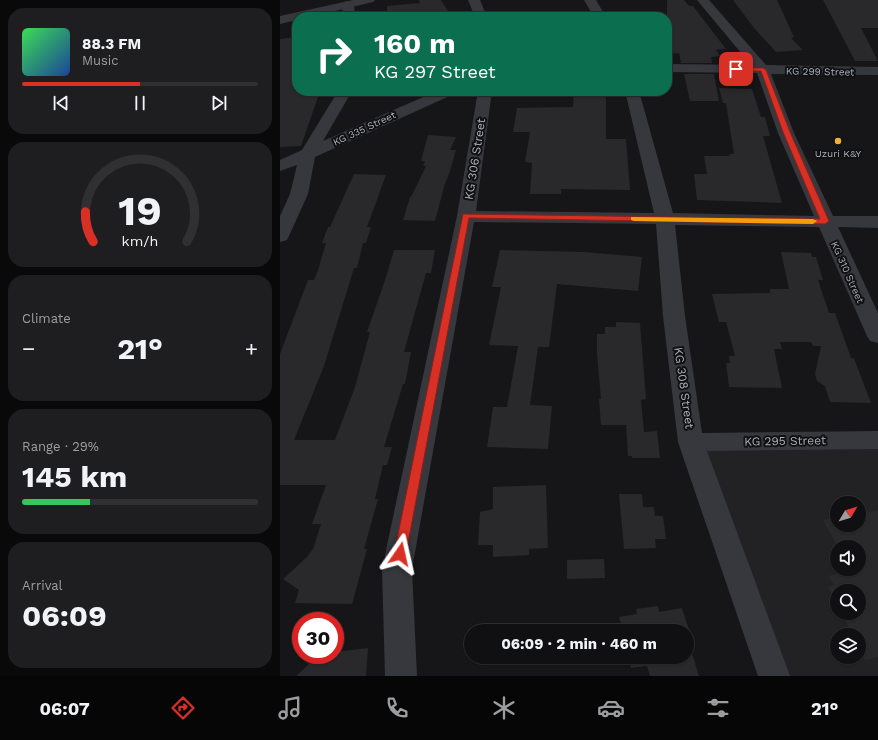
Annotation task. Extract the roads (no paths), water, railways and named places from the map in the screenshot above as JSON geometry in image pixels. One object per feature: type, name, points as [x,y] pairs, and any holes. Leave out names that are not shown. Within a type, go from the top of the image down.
[{"type":"street","points":[[474,0],[479,12]]},
{"type":"street","points":[[590,0],[597,12]]},
{"type":"street","name":"KG 310 Street","points":[[703,0],[763,70],[786,132],[878,336]]},
{"type":"street","points":[[352,12],[359,2]]},
{"type":"street","points":[[315,12],[359,2]]},
{"type":"street","points":[[280,20],[292,17]]},
{"type":"street","name":"KG 299 Street","points":[[672,68],[878,72]]},
{"type":"street","points":[[280,236],[299,194],[306,155],[342,96]]},
{"type":"street","name":"KG 335 Street","points":[[280,166],[438,96]]},
{"type":"street","name":"KG 306 Street","points":[[401,676],[397,569],[466,216],[484,96]]},
{"type":"street","name":"KG 308 Street","points":[[633,96],[665,219],[674,316],[691,442],[774,676]]},
{"type":"street","points":[[466,216],[878,222]]},
{"type":"street","name":"KG 295 Street","points":[[691,442],[878,440]]},
{"type":"place","name":"Uzuri K&Y","points":[[838,141]]}]
